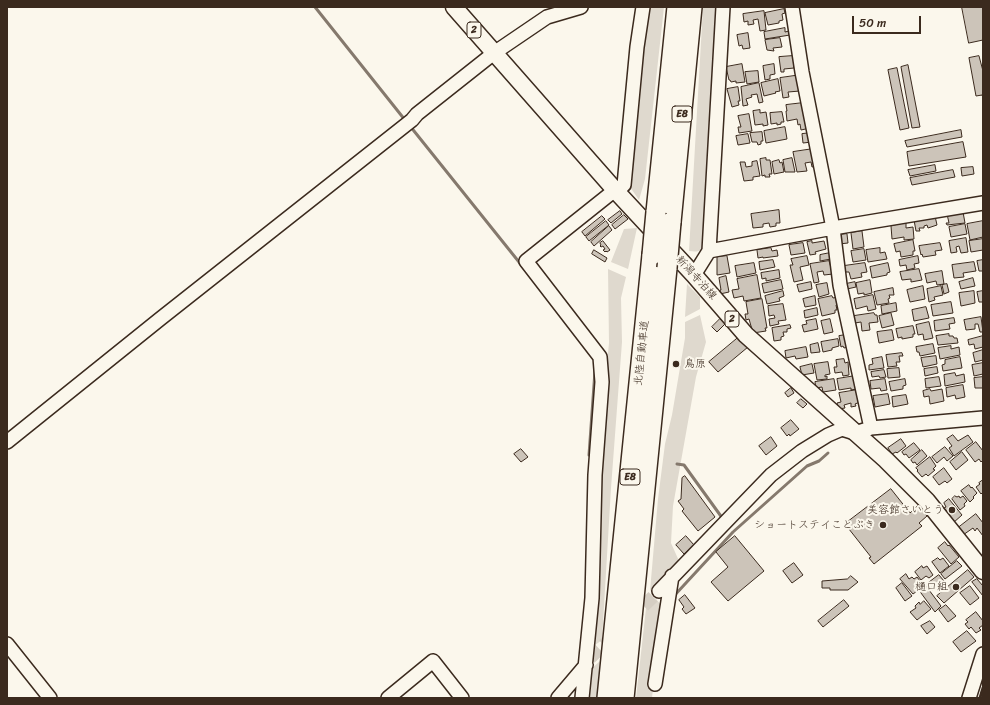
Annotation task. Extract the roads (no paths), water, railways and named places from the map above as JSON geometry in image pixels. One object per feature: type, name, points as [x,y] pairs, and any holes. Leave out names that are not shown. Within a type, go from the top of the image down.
[{"type":"highway","name":"北陸自動車道","points":[[624,698],[667,268],[663,217],[676,7]]},
{"type":"highway","name":"北陸自動車道","points":[[607,698],[652,255],[663,217],[692,7]]},
{"type":"main road","name":"新潟寺泊線","points":[[454,7],[615,190],[694,275],[746,335],[886,460],[927,502],[983,571]]},
{"type":"street","points":[[7,442],[494,53],[547,17],[581,7]]},
{"type":"street","points":[[582,698],[587,662],[592,598],[595,475],[602,382],[600,357],[526,261],[615,190],[624,185],[637,47],[643,7]]},
{"type":"street","points":[[694,275],[709,251],[723,7]]},
{"type":"street","points":[[792,7],[802,72],[833,228],[840,285],[870,428]]},
{"type":"street","points":[[709,251],[833,228],[983,203]]},
{"type":"street","points":[[658,591],[771,475],[802,451],[828,435],[842,429],[855,432],[870,428],[983,418]]},
{"type":"street","points":[[654,684],[672,576]]},
{"type":"street","points":[[7,644],[50,698]]},
{"type":"street","points":[[969,698],[983,654]]},
{"type":"street","points":[[388,698],[433,661],[462,698]]},
{"type":"street","points":[[558,698],[587,662]]},
{"type":"waterway","points":[[315,7],[405,120]]},
{"type":"waterway","points":[[410,126],[523,267]]},
{"type":"waterway","points":[[589,455],[595,371]]},
{"type":"waterway","points":[[673,597],[733,532],[807,466],[819,461],[828,453]]},
{"type":"waterway","points":[[677,464],[684,465],[723,519]]},
{"type":"tunnel","points":[[630,619],[659,591]]},
{"type":"tunnel","points":[[590,658],[615,634]]},
{"type":"railway","points":[[980,698],[983,688]]},
{"type":"place","name":"鳥原","points":[[676,364]]},
{"type":"place","name":"美容館さいとう","points":[[952,510]]},
{"type":"place","name":"ショートステイことぶき","points":[[883,525]]},
{"type":"place","name":"樋口組","points":[[956,587]]}]
